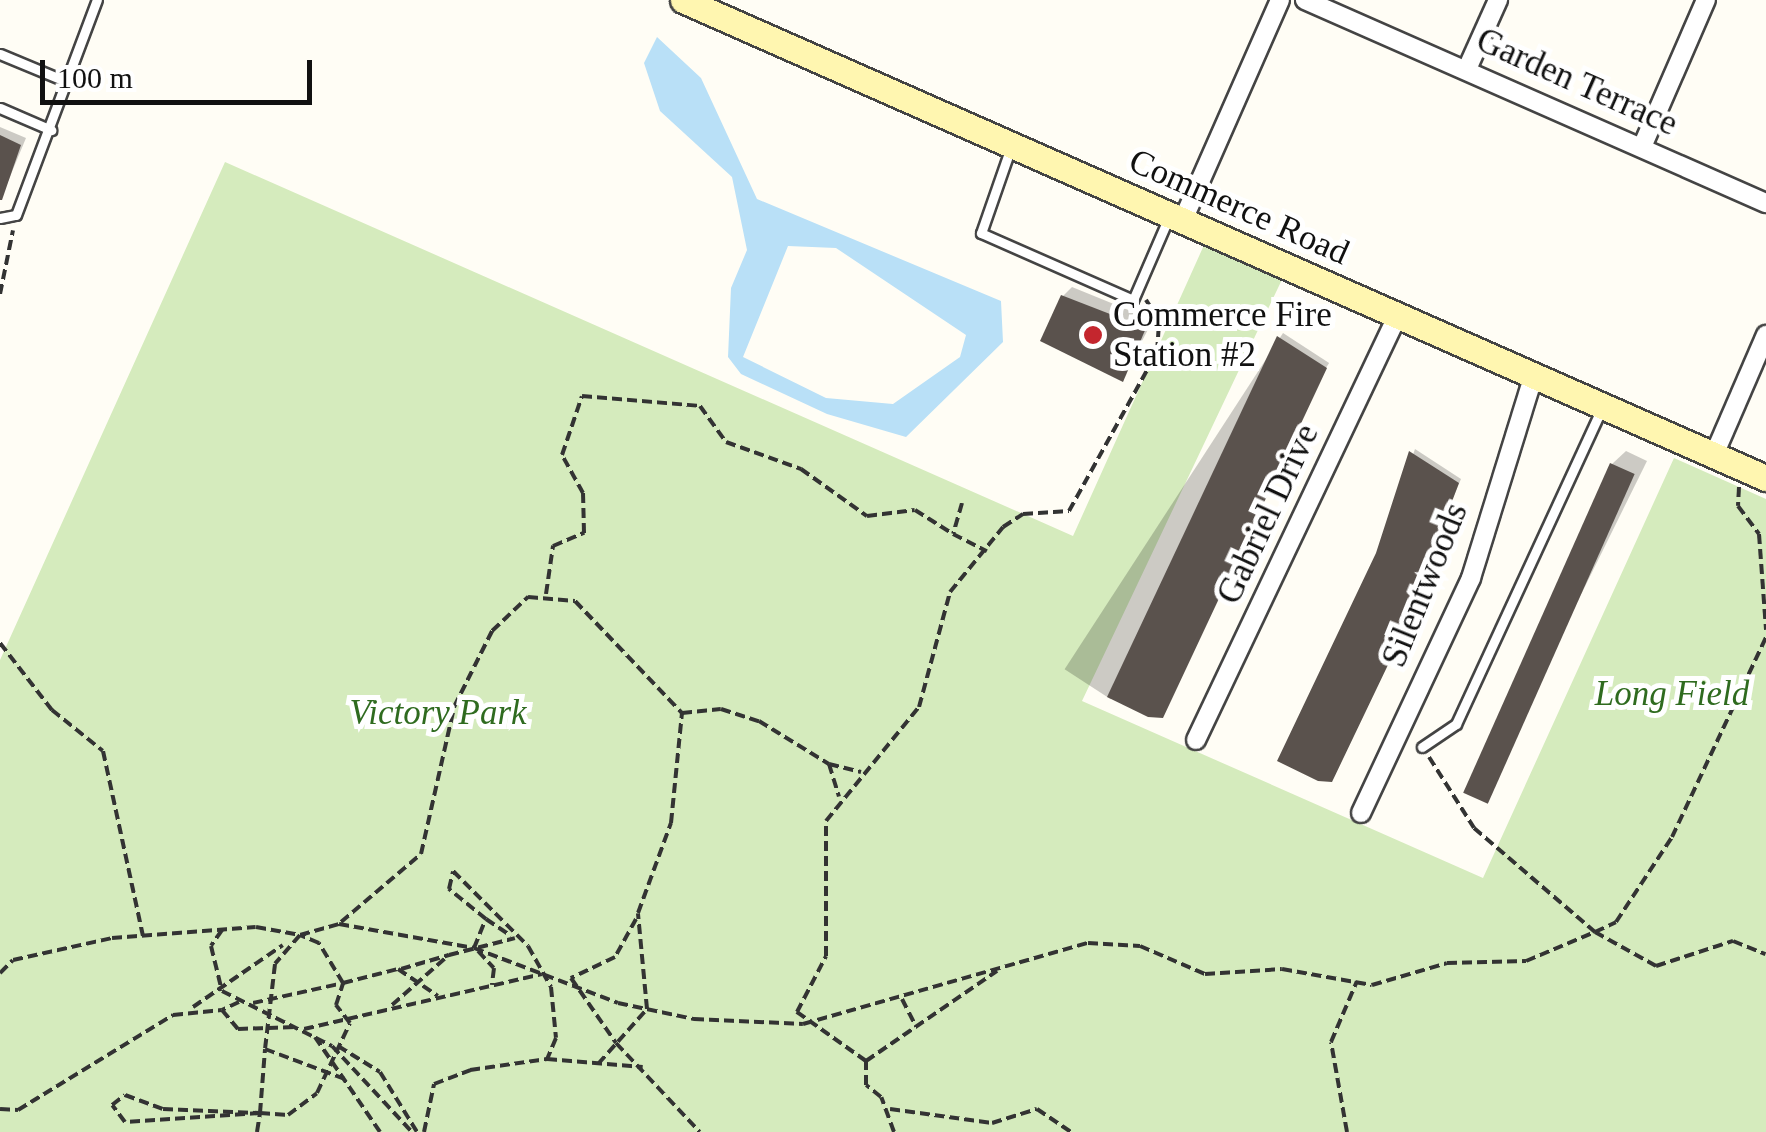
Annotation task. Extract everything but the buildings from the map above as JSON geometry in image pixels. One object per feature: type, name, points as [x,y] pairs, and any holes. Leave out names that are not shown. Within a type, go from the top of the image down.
[{"type":"main road","name":"Commerce Road","points":[[684,0],[1766,478]]},
{"type":"street","points":[[1176,218],[1280,0]]},
{"type":"street","name":"Garden Terrace","points":[[1305,0],[1766,203]]},
{"type":"street","points":[[1468,69],[1498,0]]},
{"type":"street","points":[[1642,147],[1706,0]]},
{"type":"street","name":"Gabriel Drive","points":[[1196,740],[1398,315]]},
{"type":"street","points":[[1714,455],[1766,335]]},
{"type":"street","name":"Silentwoods","points":[[1361,812],[1470,578],[1534,376]]},
{"type":"lane","points":[[0,218],[16,214],[70,84],[97,0]]},
{"type":"lane","points":[[0,54],[70,84]]},
{"type":"lane","points":[[0,108],[50,130]]},
{"type":"lane","points":[[1012,145],[981,233],[1133,300],[1176,218]]},
{"type":"lane","points":[[1422,747],[1456,724],[1603,406]]},
{"type":"path","points":[[0,294],[16,214]]},
{"type":"path","points":[[803,1024],[801,996],[826,956],[823,844],[839,799],[919,707],[950,592],[1023,514],[1069,511],[1140,390],[1159,320],[1139,288]]},
{"type":"path","points":[[546,594],[553,546],[584,533],[582,493],[562,455],[582,396],[700,406],[726,442],[800,469],[867,516],[914,510],[988,551]]},
{"type":"path","points":[[1742,467],[1738,506],[1759,534],[1766,630]]},
{"type":"path","points":[[954,534],[962,502]]},
{"type":"path","points":[[0,1109],[18,1110],[193,1008],[300,935],[338,924],[421,854],[454,708],[492,631],[528,597],[546,594],[575,601],[682,713],[671,823],[638,913],[615,957],[571,978],[544,974],[388,1008],[350,1022],[304,1029]]},
{"type":"path","points":[[338,924],[474,948],[577,988],[647,1008],[803,1024],[1006,966],[1115,941],[1205,974],[1282,969],[1357,981],[1526,961],[1616,922],[1672,837],[1766,637]]},
{"type":"path","points":[[0,643],[52,710],[103,751],[143,936]]},
{"type":"path","points":[[682,713],[721,709],[759,721],[830,764],[861,772]]},
{"type":"path","points":[[1422,747],[1474,828],[1595,932],[1656,966],[1732,941],[1766,954]]},
{"type":"path","points":[[830,764],[839,799]]},
{"type":"path","points":[[514,938],[449,889],[453,871],[464,873],[544,974],[556,1018],[547,1059]]},
{"type":"path","points":[[598,1064],[647,1008],[638,913]]},
{"type":"path","points":[[474,948],[486,919]]},
{"type":"path","points":[[222,930],[210,946],[220,988],[240,1002]]},
{"type":"path","points":[[0,973],[42,951],[143,936],[222,930],[300,935],[320,943],[343,984],[336,1005],[350,1022]]},
{"type":"path","points":[[257,1132],[275,964],[300,935]]},
{"type":"path","points":[[193,1008],[222,1010],[240,1002],[271,1000],[514,938]]},
{"type":"path","points":[[474,948],[494,968],[492,986]]},
{"type":"path","points":[[388,1008],[449,954]]},
{"type":"path","points":[[532,969],[536,960]]},
{"type":"path","points":[[866,1060],[1006,966]]},
{"type":"path","points":[[398,970],[420,980],[438,996]]},
{"type":"path","points":[[571,978],[616,1043],[644,1068],[700,1132]]},
{"type":"path","points":[[1347,1132],[1331,1042],[1357,981]]},
{"type":"path","points":[[902,998],[916,1028]]},
{"type":"path","points":[[252,1003],[380,1072],[414,1132]]},
{"type":"path","points":[[222,1010],[238,1028],[269,1030],[296,1026]]},
{"type":"path","points":[[260,1113],[163,1109],[126,1095],[112,1105],[136,1123],[260,1113],[304,1109],[329,1071],[350,1022]]},
{"type":"path","points":[[803,1024],[866,1060]]},
{"type":"path","points":[[314,1036],[380,1132]]},
{"type":"path","points":[[339,1048],[414,1132]]},
{"type":"path","points":[[265,1050],[345,1079]]},
{"type":"path","points":[[424,1132],[434,1084],[547,1059],[644,1068]]},
{"type":"path","points":[[866,1060],[866,1086],[888,1108],[894,1132]]},
{"type":"path","points":[[888,1108],[992,1123],[1037,1109],[1071,1132]]},
{"type":"green space","name":"Victory Park","points":[[225,162],[1073,536],[1209,234],[1287,269],[1082,701],[1483,878],[1674,458],[1766,499],[1766,1132],[0,1132],[0,660]]},
{"type":"water","points":[[657,37],[701,78],[757,199],[1001,301],[1003,342],[906,437],[827,414],[741,374],[728,357],[731,288],[747,250],[732,177],[660,111],[644,63]],"holes":[[[788,246],[836,248],[966,335],[960,357],[893,404],[826,398],[743,357]]]},
{"type":"place","name":"Commerce Fire Station #2","points":[[1093,335]]},
{"type":"park label","name":"Long Field","points":[[1672,694]]}]
